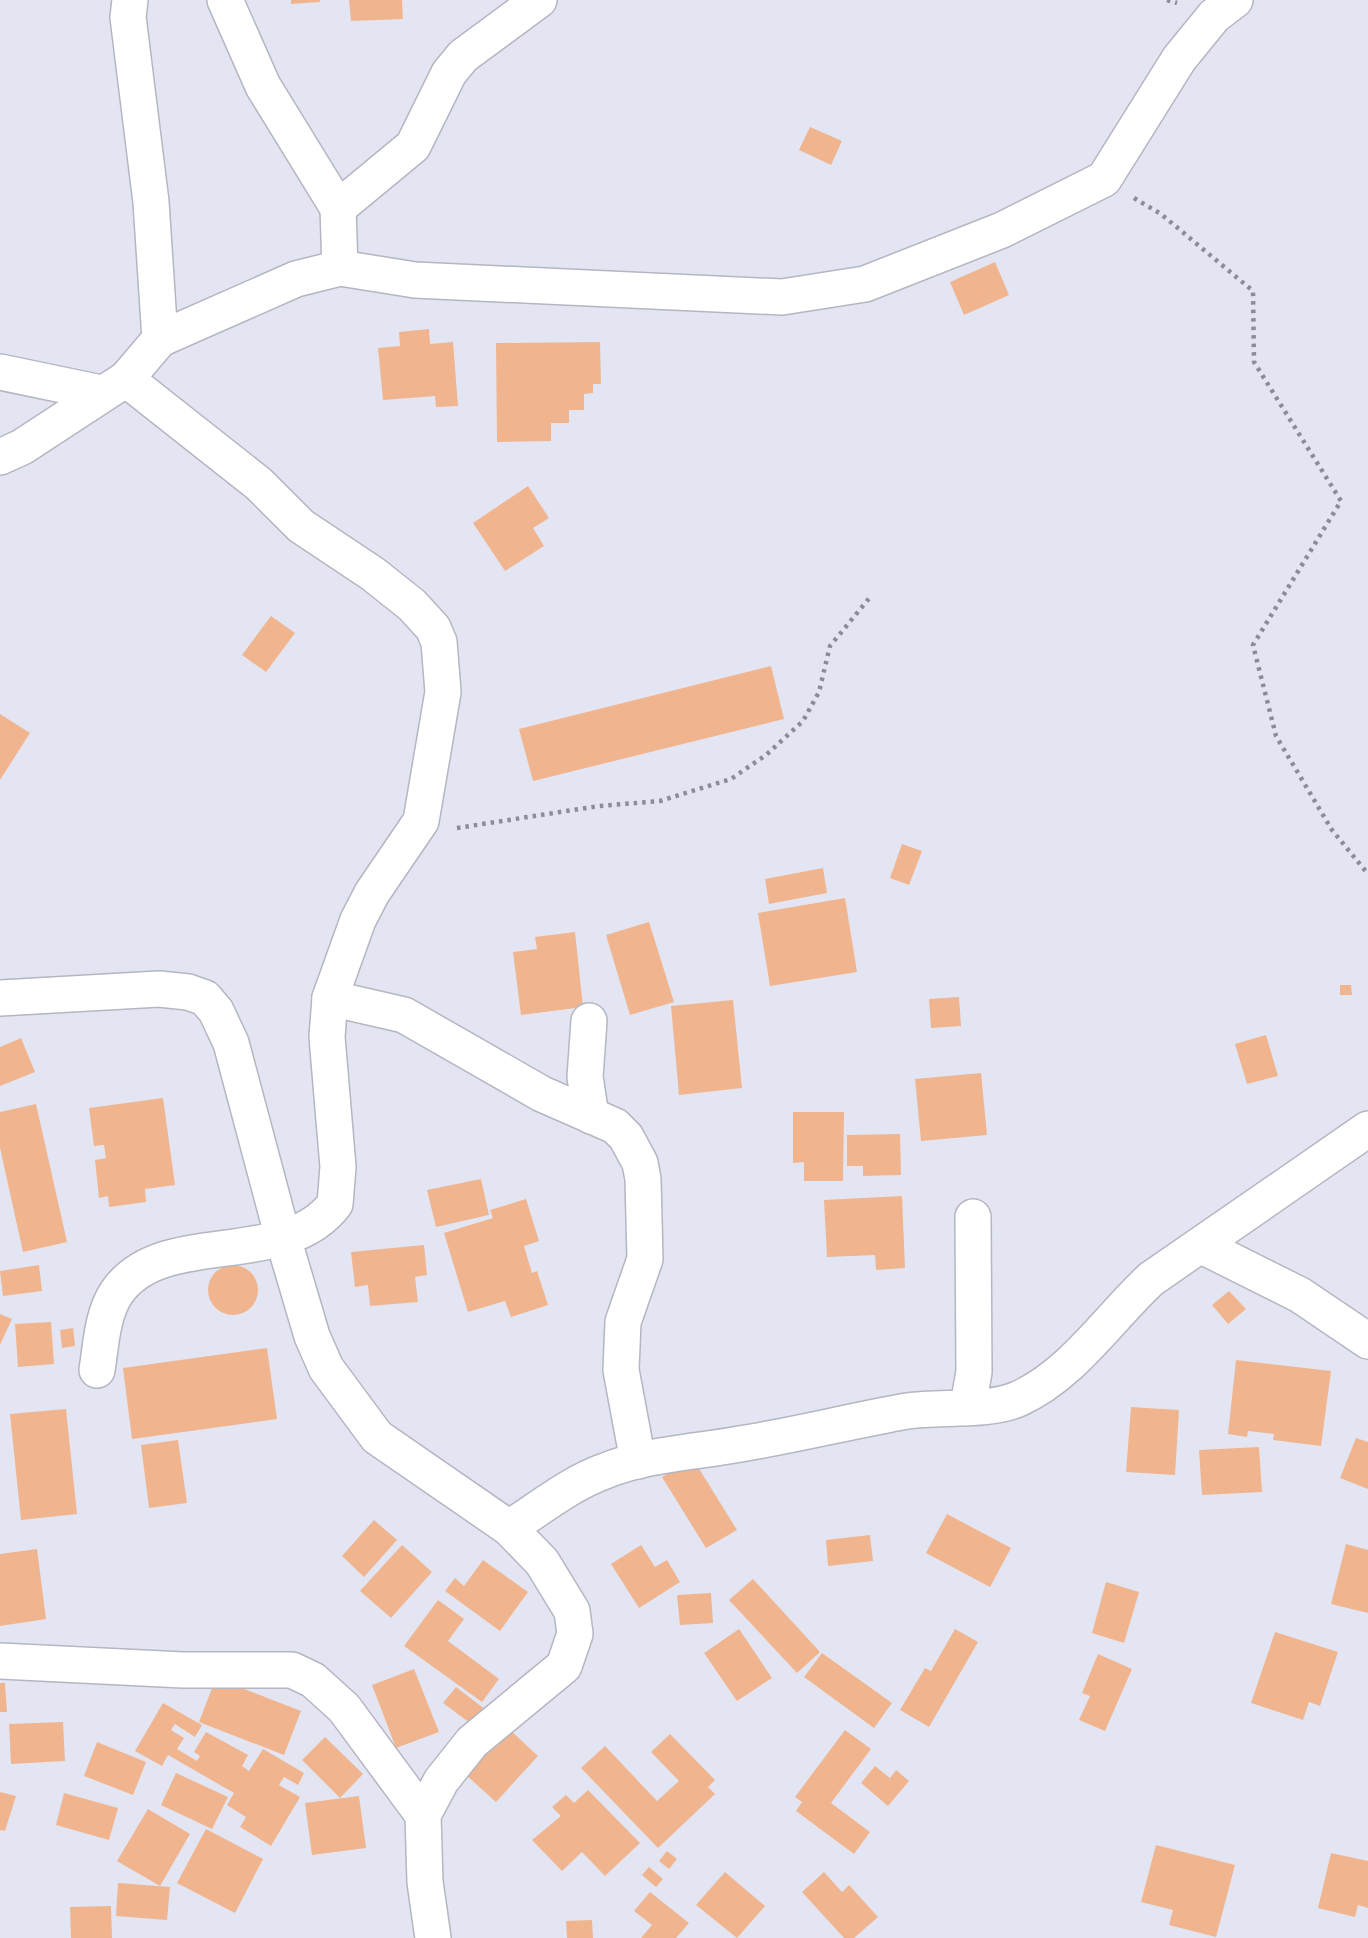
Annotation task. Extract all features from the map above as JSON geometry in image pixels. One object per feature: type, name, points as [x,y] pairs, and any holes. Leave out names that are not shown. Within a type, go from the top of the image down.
[{"type":"street","points":[[130,0],[128,18],[151,202],[160,339]]},
{"type":"street","points":[[225,0],[263,86],[338,208],[340,268]]},
{"type":"street","points":[[338,208],[413,146],[449,73],[463,56],[539,0]]},
{"type":"street","points":[[0,457],[22,447],[113,386],[160,339],[296,279],[340,268],[415,280],[782,297],[864,284],[1002,230],[1104,179],[1179,59],[1214,16],[1235,0]]},
{"type":"street","points":[[0,372],[113,386],[259,484],[301,526],[373,574],[412,605],[433,628],[442,655],[443,692],[425,807],[415,834],[372,892],[358,919],[330,998],[327,1037],[337,1198],[331,1209],[322,1216],[283,1238],[169,1259],[146,1268],[117,1292],[110,1306],[97,1370]]},
{"type":"street","points":[[0,998],[159,989],[188,992],[205,998],[216,1011],[231,1043],[283,1238],[321,1357],[363,1422],[391,1448],[509,1528],[542,1562],[567,1601],[575,1620],[573,1646],[564,1667],[492,1723],[465,1750],[441,1781],[423,1815],[425,1882],[433,1938]]},
{"type":"street","points":[[330,998],[404,1015],[513,1079],[621,1130],[642,1170],[645,1259],[623,1322],[621,1370],[638,1461]]},
{"type":"street","points":[[589,1021],[585,1077],[591,1116]]},
{"type":"street","points":[[509,1528],[603,1471],[638,1461],[929,1408],[1010,1402],[1033,1391],[1087,1346],[1123,1305],[1152,1279],[1368,1129]]},
{"type":"street","points":[[968,1405],[974,1372],[973,1217]]},
{"type":"street","points":[[1202,1246],[1300,1295],[1368,1341]]},
{"type":"street","points":[[0,1661],[183,1670],[292,1670],[313,1680],[344,1708],[423,1815]]},
{"type":"path","points":[[1104,179],[1161,214],[1253,291],[1254,362],[1341,501],[1253,645],[1276,736],[1332,830],[1368,874]]},
{"type":"path","points":[[415,834],[599,806],[660,801],[731,779],[766,755],[803,721],[819,692],[830,646],[872,596]]},
{"type":"building","points":[[291,0],[320,0],[320,2],[291,4]]},
{"type":"building","points":[[349,0],[402,0],[403,19],[351,21]]},
{"type":"building","points":[[810,127],[842,141],[831,165],[799,150]]},
{"type":"building","points":[[995,262],[1009,295],[964,315],[950,282]]},
{"type":"building","points":[[429,329],[430,344],[453,342],[458,406],[436,407],[435,396],[383,400],[378,348],[400,346],[399,332]]},
{"type":"building","points":[[600,342],[601,384],[593,384],[593,393],[584,394],[584,410],[569,410],[569,423],[551,423],[551,441],[497,442],[496,343]]},
{"type":"building","points":[[528,486],[549,518],[533,528],[544,546],[505,571],[473,523]]},
{"type":"building","points":[[271,616],[295,633],[266,672],[242,655]]},
{"type":"building","points":[[771,666],[784,719],[533,781],[519,729]]},
{"type":"building","points":[[0,714],[30,733],[0,780]]},
{"type":"building","points":[[902,844],[922,851],[909,885],[890,878]]},
{"type":"building","points":[[823,868],[827,893],[769,904],[765,879]]},
{"type":"building","points":[[845,898],[857,972],[770,986],[758,913]]},
{"type":"building","points":[[649,922],[674,1002],[630,1015],[606,935]]},
{"type":"building","points":[[575,932],[583,1007],[521,1015],[513,952],[537,949],[535,937]]},
{"type":"building","points":[[1340,985],[1351,985],[1352,995],[1340,995]]},
{"type":"building","points":[[959,997],[961,1026],[931,1028],[929,999]]},
{"type":"building","points":[[733,1000],[742,1088],[679,1095],[671,1006]]},
{"type":"building","points":[[1266,1035],[1278,1076],[1247,1084],[1235,1044]]},
{"type":"building","points":[[21,1038],[35,1072],[0,1086],[0,1047]]},
{"type":"building","points":[[981,1073],[987,1135],[921,1141],[915,1079]]},
{"type":"building","points":[[163,1098],[175,1185],[145,1189],[146,1202],[109,1207],[108,1196],[99,1198],[95,1160],[106,1158],[104,1145],[94,1146],[89,1108]]},
{"type":"building","points":[[36,1104],[67,1242],[23,1252],[0,1148],[0,1112]]},
{"type":"building","points":[[793,1112],[844,1112],[843,1181],[804,1181],[804,1162],[793,1163]]},
{"type":"building","points":[[900,1134],[901,1175],[863,1176],[863,1166],[847,1166],[847,1135]]},
{"type":"building","points":[[481,1179],[489,1215],[436,1227],[427,1190]]},
{"type":"building","points":[[902,1196],[905,1268],[876,1270],[875,1255],[827,1257],[824,1200]]},
{"type":"building","points":[[526,1199],[539,1241],[524,1246],[532,1273],[537,1271],[548,1305],[511,1317],[505,1301],[468,1312],[444,1233],[493,1218],[490,1210]]},
{"type":"building","points":[[424,1245],[427,1275],[415,1277],[418,1302],[370,1306],[368,1285],[355,1287],[351,1252]]},
{"type":"building","points":[[39,1265],[42,1291],[3,1296],[0,1271]]},
{"type":"building","points":[[233,1265],[251,1272],[258,1290],[251,1308],[233,1315],[215,1308],[208,1290],[215,1272]]},
{"type":"building","points":[[1229,1291],[1246,1309],[1228,1324],[1212,1305]]},
{"type":"building","points":[[0,1314],[12,1319],[0,1345]]},
{"type":"building","points":[[51,1322],[54,1364],[18,1367],[15,1324]]},
{"type":"building","points":[[73,1328],[75,1346],[62,1348],[60,1330]]},
{"type":"building","points":[[267,1348],[277,1419],[132,1439],[123,1368]]},
{"type":"building","points":[[1236,1360],[1331,1371],[1321,1446],[1273,1440],[1274,1434],[1248,1431],[1247,1437],[1228,1434]]},
{"type":"building","points":[[1131,1407],[1179,1410],[1175,1475],[1126,1472]]},
{"type":"building","points":[[66,1409],[77,1514],[21,1520],[10,1414]]},
{"type":"building","points":[[1356,1438],[1368,1442],[1368,1489],[1340,1478]]},
{"type":"building","points":[[178,1440],[187,1503],[149,1508],[141,1445]]},
{"type":"building","points":[[1259,1447],[1262,1492],[1202,1495],[1199,1450]]},
{"type":"building","points":[[693,1459],[737,1530],[706,1548],[662,1477]]},
{"type":"building","points":[[947,1514],[1011,1548],[990,1587],[926,1553]]},
{"type":"building","points":[[374,1520],[397,1540],[364,1577],[342,1556]]},
{"type":"building","points":[[870,1535],[873,1561],[828,1566],[826,1540]]},
{"type":"building","points":[[1346,1544],[1368,1550],[1368,1613],[1331,1604]]},
{"type":"building","points":[[402,1545],[432,1572],[391,1618],[360,1591]]},
{"type":"building","points":[[641,1545],[655,1567],[667,1560],[680,1582],[639,1608],[611,1564]]},
{"type":"building","points":[[37,1549],[46,1619],[0,1626],[0,1554]]},
{"type":"building","points":[[483,1560],[528,1592],[500,1631],[445,1591],[455,1578],[464,1586]]},
{"type":"building","points":[[753,1579],[820,1652],[797,1673],[729,1600]]},
{"type":"building","points":[[1106,1582],[1139,1592],[1124,1643],[1092,1633]]},
{"type":"building","points":[[711,1593],[713,1623],[680,1625],[677,1595]]},
{"type":"building","points":[[438,1600],[464,1619],[448,1641],[499,1679],[482,1702],[404,1646]]},
{"type":"building","points":[[739,1629],[772,1678],[737,1701],[704,1653]]},
{"type":"building","points":[[955,1629],[978,1642],[929,1727],[900,1710],[925,1668],[931,1671]]},
{"type":"building","points":[[1275,1632],[1338,1652],[1320,1706],[1309,1702],[1303,1720],[1251,1703]]},
{"type":"building","points":[[822,1653],[892,1703],[874,1728],[804,1677]]},
{"type":"building","points":[[1098,1654],[1132,1669],[1105,1731],[1079,1720],[1090,1696],[1082,1693]]},
{"type":"building","points":[[414,1669],[439,1732],[396,1748],[372,1685]]},
{"type":"building","points":[[216,1678],[301,1711],[284,1755],[199,1722]]},
{"type":"building","points":[[0,1683],[5,1683],[7,1712],[0,1712]]},
{"type":"building","points":[[456,1687],[486,1710],[474,1726],[443,1703]]},
{"type":"building","points":[[163,1703],[202,1725],[195,1737],[175,1724],[171,1730],[184,1738],[177,1749],[197,1761],[200,1756],[194,1752],[206,1732],[248,1755],[242,1766],[249,1771],[263,1749],[304,1773],[298,1785],[284,1777],[279,1785],[300,1797],[271,1846],[240,1827],[246,1817],[227,1805],[234,1793],[168,1755],[162,1766],[135,1751]]},
{"type":"building","points":[[63,1722],[65,1761],[11,1764],[9,1724]]},
{"type":"building","points":[[509,1729],[538,1756],[496,1802],[466,1775]]},
{"type":"building","points":[[845,1730],[871,1749],[831,1803],[870,1832],[854,1854],[796,1811],[802,1802],[795,1797]]},
{"type":"building","points":[[670,1734],[715,1780],[708,1787],[715,1794],[658,1848],[581,1768],[605,1746],[657,1801],[679,1781],[651,1752]]},
{"type":"building","points":[[325,1737],[363,1774],[340,1798],[302,1760]]},
{"type":"building","points":[[97,1742],[146,1762],[133,1795],[84,1776]]},
{"type":"building","points":[[875,1766],[890,1778],[896,1770],[909,1781],[888,1806],[861,1783]]},
{"type":"building","points":[[176,1773],[228,1797],[212,1829],[161,1805]]},
{"type":"building","points":[[588,1790],[640,1843],[605,1876],[582,1852],[562,1871],[532,1840],[561,1816],[552,1807],[566,1795],[574,1803]]},
{"type":"building","points":[[0,1792],[16,1796],[5,1831],[0,1830]]},
{"type":"building","points":[[64,1793],[118,1808],[109,1840],[56,1825]]},
{"type":"building","points":[[359,1796],[366,1848],[312,1855],[305,1803]]},
{"type":"building","points":[[148,1809],[190,1834],[160,1886],[117,1861]]},
{"type":"building","points":[[206,1829],[263,1859],[235,1913],[177,1883]]},
{"type":"building","points":[[1156,1845],[1235,1865],[1216,1937],[1169,1925],[1173,1910],[1141,1902]]},
{"type":"building","points":[[667,1851],[677,1859],[669,1869],[659,1861]]},
{"type":"building","points":[[1331,1853],[1368,1861],[1368,1908],[1358,1905],[1355,1917],[1318,1908]]},
{"type":"building","points":[[649,1867],[663,1879],[656,1887],[642,1875]]},
{"type":"building","points":[[725,1872],[765,1906],[737,1938],[696,1905]]},
{"type":"building","points":[[824,1872],[842,1892],[849,1885],[878,1917],[854,1938],[844,1938],[802,1892]]},
{"type":"building","points":[[118,1883],[170,1887],[167,1920],[116,1916]]},
{"type":"building","points":[[650,1892],[689,1923],[676,1938],[641,1938],[652,1925],[634,1911]]},
{"type":"building","points":[[111,1906],[112,1938],[71,1938],[70,1907]]},
{"type":"building","points":[[592,1920],[593,1938],[567,1938],[566,1921]]}]
